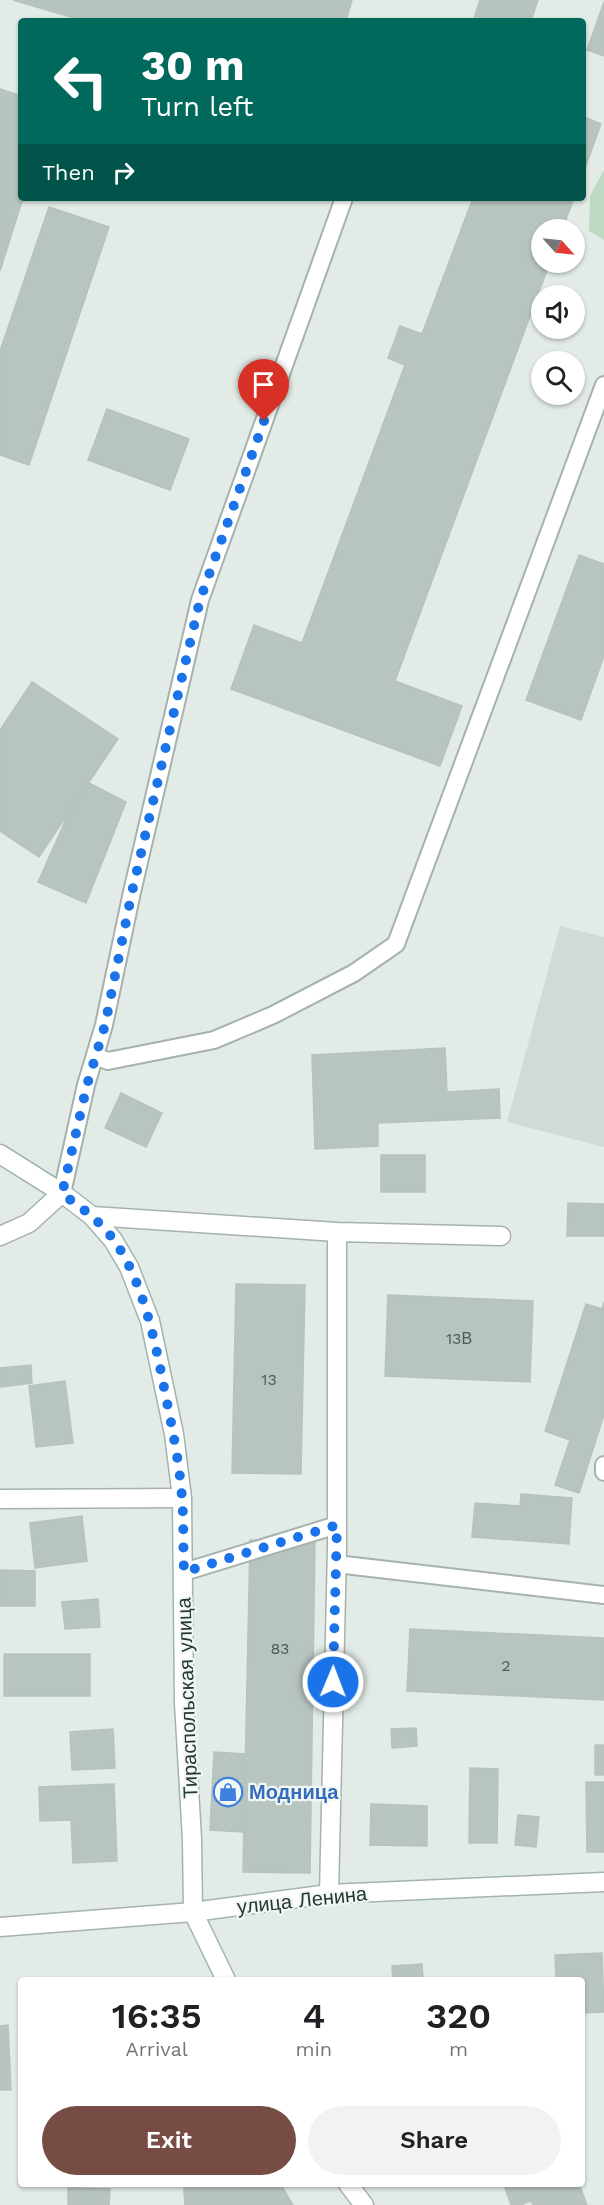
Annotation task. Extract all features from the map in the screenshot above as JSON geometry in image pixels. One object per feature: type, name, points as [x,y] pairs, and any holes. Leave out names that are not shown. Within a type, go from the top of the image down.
[{"type":"street","name":"Тираспольская улица","points":[[0,1154],[92,1216],[113,1240],[129,1267],[150,1322],[174,1434],[182,1498],[184,1703],[192,1839],[193,1912],[225,1977]]},
{"type":"street","points":[[0,1236],[29,1223],[62,1194]]},
{"type":"street","points":[[92,1216],[337,1232],[501,1236]]},
{"type":"street","points":[[328,1894],[337,1525],[337,1232]]},
{"type":"street","points":[[0,1499],[182,1498]]},
{"type":"street","name":"улица Ленина","points":[[0,1927],[193,1912],[328,1894],[604,1881]]},
{"type":"street","points":[[350,2187],[364,2205]]},
{"type":"lane","points":[[62,1194],[87,1085],[105,1025],[132,892],[200,600],[343,201]]},
{"type":"lane","points":[[95,1056],[108,1061],[214,1040],[273,1015],[354,973],[396,944],[604,385]]},
{"type":"lane","points":[[604,1465],[604,1473]]},
{"type":"lane","points":[[184,1572],[337,1525]]},
{"type":"lane","points":[[336,1564],[604,1595]]},
{"type":"shaded area","points":[[560,926],[604,937],[604,1147],[507,1122]]},
{"type":"green space","points":[[604,170],[604,240],[589,231],[590,196]]},
{"type":"building","points":[[13,0],[352,0],[347,18],[74,18]]},
{"type":"building","points":[[480,0],[538,0],[532,18],[474,18]]},
{"type":"building","points":[[604,2],[604,56],[587,50]]},
{"type":"building","points":[[0,89],[18,95],[18,201],[22,201],[0,271]]},
{"type":"building","points":[[586,118],[601,124],[586,165]]},
{"type":"building","points":[[472,201],[573,201],[566,219],[531,219],[531,273],[546,273],[541,285],[531,285],[531,313],[395,681],[462,706],[440,766],[231,689],[254,625],[302,643],[405,365],[388,358],[400,326],[422,334]]},
{"type":"building","points":[[49,207],[109,227],[29,465],[0,455],[0,351]]},
{"type":"building","points":[[107,409],[189,439],[170,490],[88,460]]},
{"type":"building","points":[[579,555],[604,564],[604,656],[581,720],[526,700]]},
{"type":"building","points":[[32,682],[118,739],[39,857],[0,831],[0,730]]},
{"type":"building","points":[[89,783],[126,802],[86,903],[38,882],[67,817]]},
{"type":"building","points":[[445,1048],[447,1092],[499,1089],[500,1118],[378,1123],[378,1146],[315,1149],[312,1055]]},
{"type":"building","points":[[121,1093],[162,1113],[146,1147],[105,1128]]},
{"type":"building","points":[[381,1155],[425,1155],[425,1192],[381,1192]]},
{"type":"building","points":[[568,1203],[604,1204],[604,1236],[567,1236]]},
{"type":"building","points":[[236,1284],[305,1285],[301,1474],[232,1473]]},
{"type":"building","points":[[388,1295],[533,1301],[530,1382],[385,1376]]},
{"type":"building","points":[[604,1302],[604,1415],[579,1493],[555,1485],[570,1440],[545,1431],[586,1304],[602,1309]]},
{"type":"building","points":[[31,1365],[32,1383],[0,1387],[0,1368]]},
{"type":"building","points":[[65,1381],[73,1443],[36,1447],[29,1386]]},
{"type":"building","points":[[521,1494],[572,1498],[569,1544],[472,1537],[475,1503],[520,1506]]},
{"type":"building","points":[[82,1516],[87,1561],[35,1568],[30,1523]]},
{"type":"building","points":[[250,1540],[315,1541],[310,1873],[243,1872]]},
{"type":"building","points":[[0,1570],[35,1571],[35,1606],[0,1606]]},
{"type":"building","points":[[98,1599],[100,1627],[65,1629],[62,1602]]},
{"type":"building","points":[[410,1629],[604,1638],[604,1700],[407,1691]]},
{"type":"building","points":[[4,1654],[90,1654],[90,1696],[4,1696]]},
{"type":"building","points":[[416,1728],[417,1746],[392,1748],[391,1729]]},
{"type":"building","points":[[113,1729],[115,1768],[72,1770],[70,1732]]},
{"type":"building","points":[[595,1745],[604,1745],[604,1775],[595,1775]]},
{"type":"building","name":"Модница","points":[[214,1752],[245,1754],[243,1832],[210,1830]]},
{"type":"building","points":[[470,1768],[498,1769],[497,1843],[469,1843]]},
{"type":"building","points":[[586,1782],[604,1782],[604,1852],[587,1852]]},
{"type":"building","points":[[114,1784],[117,1861],[73,1863],[71,1820],[40,1821],[39,1787]]},
{"type":"building","points":[[371,1804],[427,1806],[427,1846],[370,1845]]},
{"type":"building","points":[[518,1815],[539,1817],[536,1847],[515,1845]]},
{"type":"building","points":[[602,1953],[604,2012],[585,2013],[585,1977],[556,1977],[555,1955]]},
{"type":"building","points":[[422,1964],[423,1977],[393,1977],[392,1966]]},
{"type":"building","points":[[8,2025],[11,2090],[0,2090],[0,2026]]},
{"type":"building","points":[[184,2187],[282,2187],[293,2205],[248,2205],[240,2192],[184,2192]]},
{"type":"building","points":[[580,2187],[587,2205],[533,2205],[531,2201],[511,2205],[505,2188]]},
{"type":"building","points":[[68,2188],[110,2189],[109,2205],[68,2205]]},
{"type":"building","points":[[184,2192],[240,2192],[248,2205],[185,2205]]},
{"type":"place","name":"Модница","points":[[228,1792]]},
{"type":"route","points":[[264,421],[200,600],[132,892],[105,1025],[87,1085],[62,1194],[92,1216],[113,1240],[129,1267],[150,1322],[174,1434],[180,1477],[184,1572],[337,1525],[333,1682]]}]
